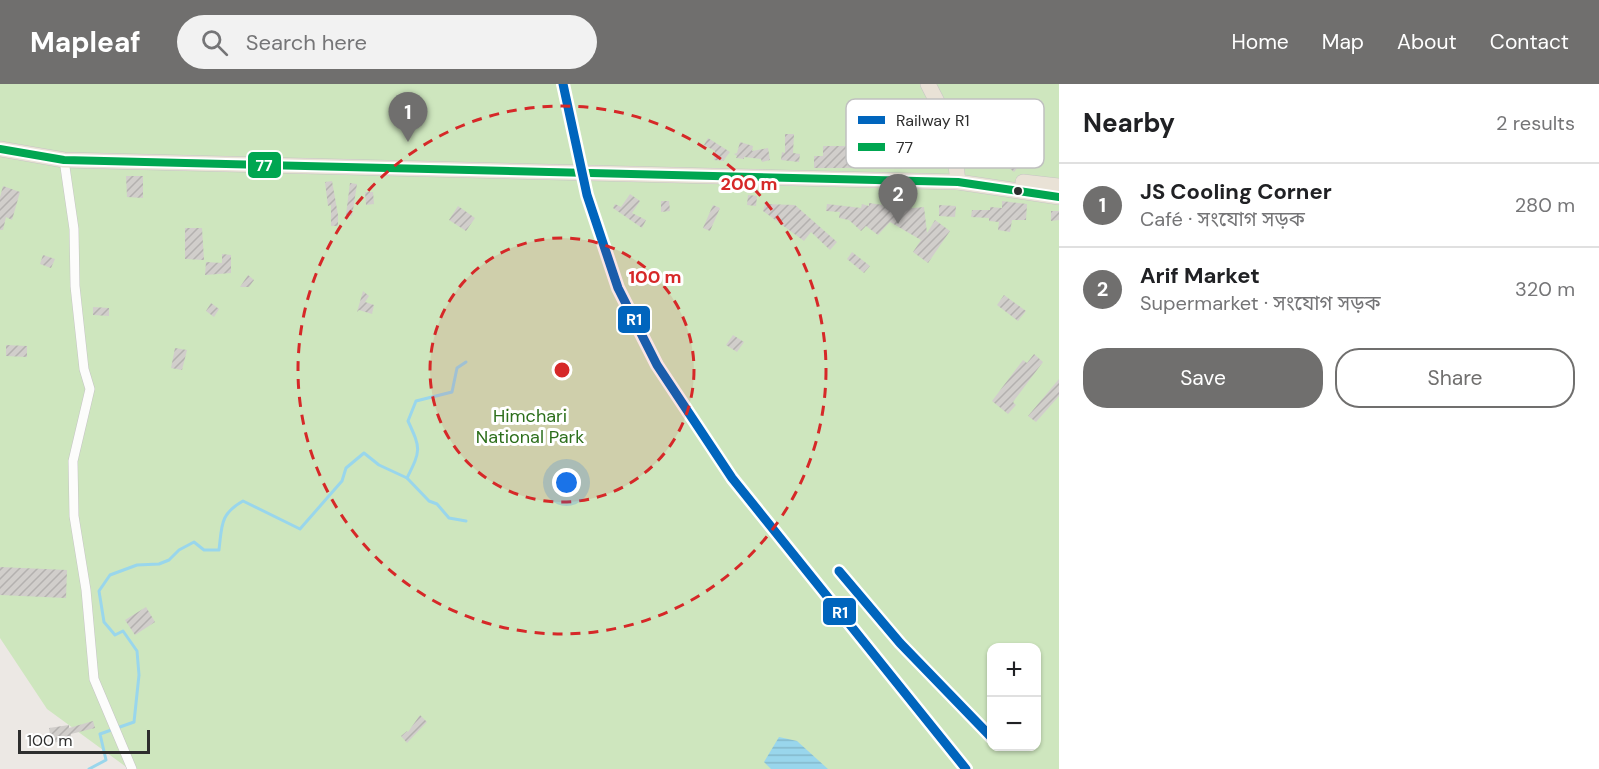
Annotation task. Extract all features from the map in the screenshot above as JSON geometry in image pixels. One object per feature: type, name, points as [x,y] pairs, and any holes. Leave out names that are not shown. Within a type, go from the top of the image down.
[{"type":"highway","points":[[928,84],[936,99]]},
{"type":"highway","points":[[0,149],[64,160],[964,182],[988,178],[1059,186]]},
{"type":"highway","points":[[961,168],[964,182]]},
{"type":"highway","points":[[964,182],[1059,197]]},
{"type":"street","points":[[64,160],[74,229],[75,286],[84,369],[90,389],[73,461],[74,516],[86,590],[94,679],[132,769]]},
{"type":"green space","name":"Himchari National Park","points":[[0,84],[1059,84],[1059,769],[129,769],[47,709],[0,638]]},
{"type":"water","points":[[779,737],[797,741],[828,769],[771,769],[764,762]]},
{"type":"building","points":[[785,134],[794,134],[793,153],[800,154],[799,162],[781,160],[782,152],[785,153]]},
{"type":"building","points":[[708,138],[730,152],[723,161],[714,160],[715,151],[704,145]]},
{"type":"building","points":[[740,142],[753,146],[752,151],[768,148],[770,160],[762,162],[761,159],[736,158],[734,154],[737,153]]},
{"type":"building","points":[[823,146],[846,146],[846,168],[814,168],[814,156],[823,156]]},
{"type":"building","points":[[126,176],[143,176],[143,198],[127,197]]},
{"type":"building","points":[[332,181],[338,226],[331,226],[331,205],[328,206],[325,182]]},
{"type":"building","points":[[350,183],[357,184],[352,216],[346,215]]},
{"type":"building","points":[[3,186],[20,192],[12,220],[6,217],[3,230],[0,230],[0,197]]},
{"type":"building","points":[[365,192],[373,192],[374,204],[366,205]]},
{"type":"building","points":[[630,194],[640,201],[632,213],[646,220],[642,228],[613,208],[615,204],[621,207]]},
{"type":"building","points":[[748,195],[757,196],[756,206],[747,205]]},
{"type":"building","points":[[661,201],[669,201],[670,211],[661,212]]},
{"type":"building","points":[[1002,201],[1027,204],[1026,220],[1012,220],[1010,232],[998,230],[999,222],[989,221],[989,218],[971,217],[972,210],[1002,208]]},
{"type":"building","points":[[869,203],[903,209],[924,207],[927,233],[935,220],[950,231],[928,263],[913,252],[921,240],[890,222],[878,235],[866,226],[861,231],[849,220],[839,218],[840,212],[826,211],[827,204],[861,208],[862,204],[869,206]]},
{"type":"building","points":[[765,204],[795,205],[837,242],[830,250],[811,232],[804,241],[763,211]]},
{"type":"building","points":[[713,205],[720,208],[710,231],[703,228]]},
{"type":"building","points":[[939,205],[956,206],[955,217],[939,216]]},
{"type":"building","points":[[458,206],[475,218],[466,231],[449,220]]},
{"type":"building","points":[[1051,211],[1059,211],[1059,220],[1051,221]]},
{"type":"building","points":[[185,228],[202,228],[204,260],[185,259]]},
{"type":"building","points":[[852,252],[870,266],[864,273],[847,259]]},
{"type":"building","points":[[222,254],[231,255],[231,273],[205,275],[206,262],[222,263]]},
{"type":"building","points":[[43,255],[55,259],[51,268],[40,264]]},
{"type":"building","points":[[248,275],[254,280],[249,287],[240,287]]},
{"type":"building","points":[[363,291],[369,296],[365,302],[374,305],[372,314],[359,310],[357,312]]},
{"type":"building","points":[[1004,295],[1026,311],[1018,321],[997,305]]},
{"type":"building","points":[[211,303],[219,309],[214,317],[206,311]]},
{"type":"building","points":[[93,307],[109,308],[109,316],[93,315]]},
{"type":"building","points":[[733,335],[744,342],[737,352],[726,345]]},
{"type":"building","points":[[6,345],[27,346],[27,357],[6,356]]},
{"type":"building","points":[[175,348],[187,350],[182,370],[171,368]]},
{"type":"building","points":[[1034,354],[1043,362],[1013,402],[1016,405],[1008,414],[992,401],[1023,360],[1027,363]]},
{"type":"building","points":[[1059,379],[1059,396],[1036,422],[1028,416]]},
{"type":"building","points":[[0,567],[67,570],[66,598],[0,595]]},
{"type":"building","points":[[146,607],[155,622],[135,635],[125,620]]},
{"type":"building","points":[[420,715],[427,722],[407,743],[401,736],[408,732]]},
{"type":"building","points":[[93,721],[95,728],[71,734],[71,740],[51,743],[49,728],[69,725],[69,728]]},
{"type":"waterway","points":[[89,769],[106,760],[100,734],[134,722],[139,675],[137,651],[123,631],[115,635],[104,622],[99,591],[110,575],[137,565],[159,564],[169,560],[179,550],[194,542],[204,550],[219,550],[226,516],[243,501],[300,529],[342,481],[346,468],[364,453],[379,465],[407,478],[418,450],[408,421],[416,401],[452,392],[457,368],[466,362]]},
{"type":"waterway","points":[[407,478],[429,501],[437,504],[449,518],[466,521]]},
{"type":"rail line","name":"R1","points":[[563,84],[587,195],[618,288],[657,365],[732,478],[966,769]]},
{"type":"rail line","name":"R1","points":[[839,571],[900,643],[987,733]]},
{"type":"transit line","name":"77","points":[[0,149],[64,160],[958,182],[1059,197]]},
{"type":"place","name":"JS Cooling Corner","points":[[408,142]]},
{"type":"place","name":"Arif Market","points":[[898,224]]}]
